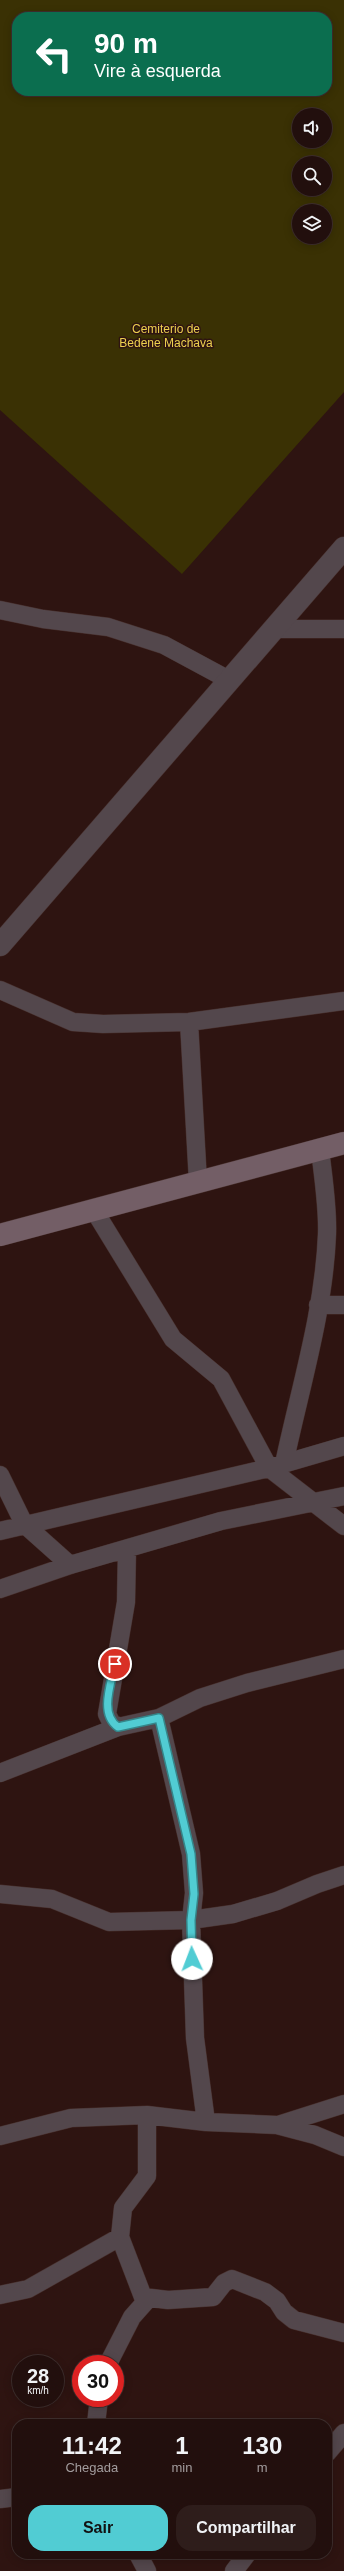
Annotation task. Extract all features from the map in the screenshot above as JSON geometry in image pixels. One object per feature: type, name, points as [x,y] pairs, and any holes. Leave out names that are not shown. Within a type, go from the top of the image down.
[{"type":"main road","points":[[0,1235],[344,1143]]},
{"type":"street","points":[[0,945],[344,548]]},
{"type":"street","points":[[0,610],[43,619],[108,627],[164,645],[229,680]]},
{"type":"street","points":[[273,629],[344,629]]},
{"type":"street","points":[[0,990],[73,1022],[103,1024],[189,1022],[344,1001]]},
{"type":"street","points":[[189,1022],[198,1182]]},
{"type":"street","points":[[277,1466],[318,1305],[327,1232],[320,1149]]},
{"type":"street","points":[[94,1210],[173,1339],[221,1379],[277,1466],[312,1502],[344,1526]]},
{"type":"street","points":[[318,1305],[344,1305]]},
{"type":"street","points":[[0,1531],[24,1524],[277,1466],[344,1446]]},
{"type":"street","points":[[0,1475],[24,1524],[70,1565]]},
{"type":"street","points":[[0,1589],[70,1565],[221,1521],[344,1496]]},
{"type":"street","points":[[118,1727],[111,1722],[107,1714],[126,1602],[127,1549]]},
{"type":"street","points":[[0,1773],[118,1727],[159,1718],[200,1698],[240,1685],[344,1659]]},
{"type":"street","points":[[159,1718],[191,1854],[194,1894],[191,1920],[195,2038],[206,2122]]},
{"type":"street","points":[[0,1894],[52,1899],[109,1922],[191,1920],[233,1914],[270,1904],[344,1875]]},
{"type":"street","points":[[277,2125],[344,2104]]},
{"type":"street","points":[[147,2115],[147,2176],[123,2208],[120,2237],[143,2297],[148,2299],[184,2300],[214,2297],[224,2283],[232,2279],[265,2292],[277,2301],[284,2312],[294,2320],[344,2333]]},
{"type":"street","points":[[0,2136],[70,2118],[147,2115],[206,2122],[277,2125],[315,2135],[344,2147]]},
{"type":"street","points":[[0,2295],[28,2288],[120,2237]]},
{"type":"street","points":[[113,2355],[132,2317],[148,2299]]},
{"type":"street","points":[[97,2419],[98,2407]]},
{"type":"street","points":[[0,2499],[12,2498]]},
{"type":"street","points":[[140,2559],[146,2571]]},
{"type":"street","points":[[234,2571],[243,2559]]},
{"type":"green space","name":"Cemiterio de Bedene Machava","points":[[0,0],[344,0],[344,392],[182,574],[0,410]]},
{"type":"route","points":[[115,1664],[107,1714],[111,1722],[118,1727],[159,1718],[191,1854],[194,1894],[191,1920],[192,1959]]}]
